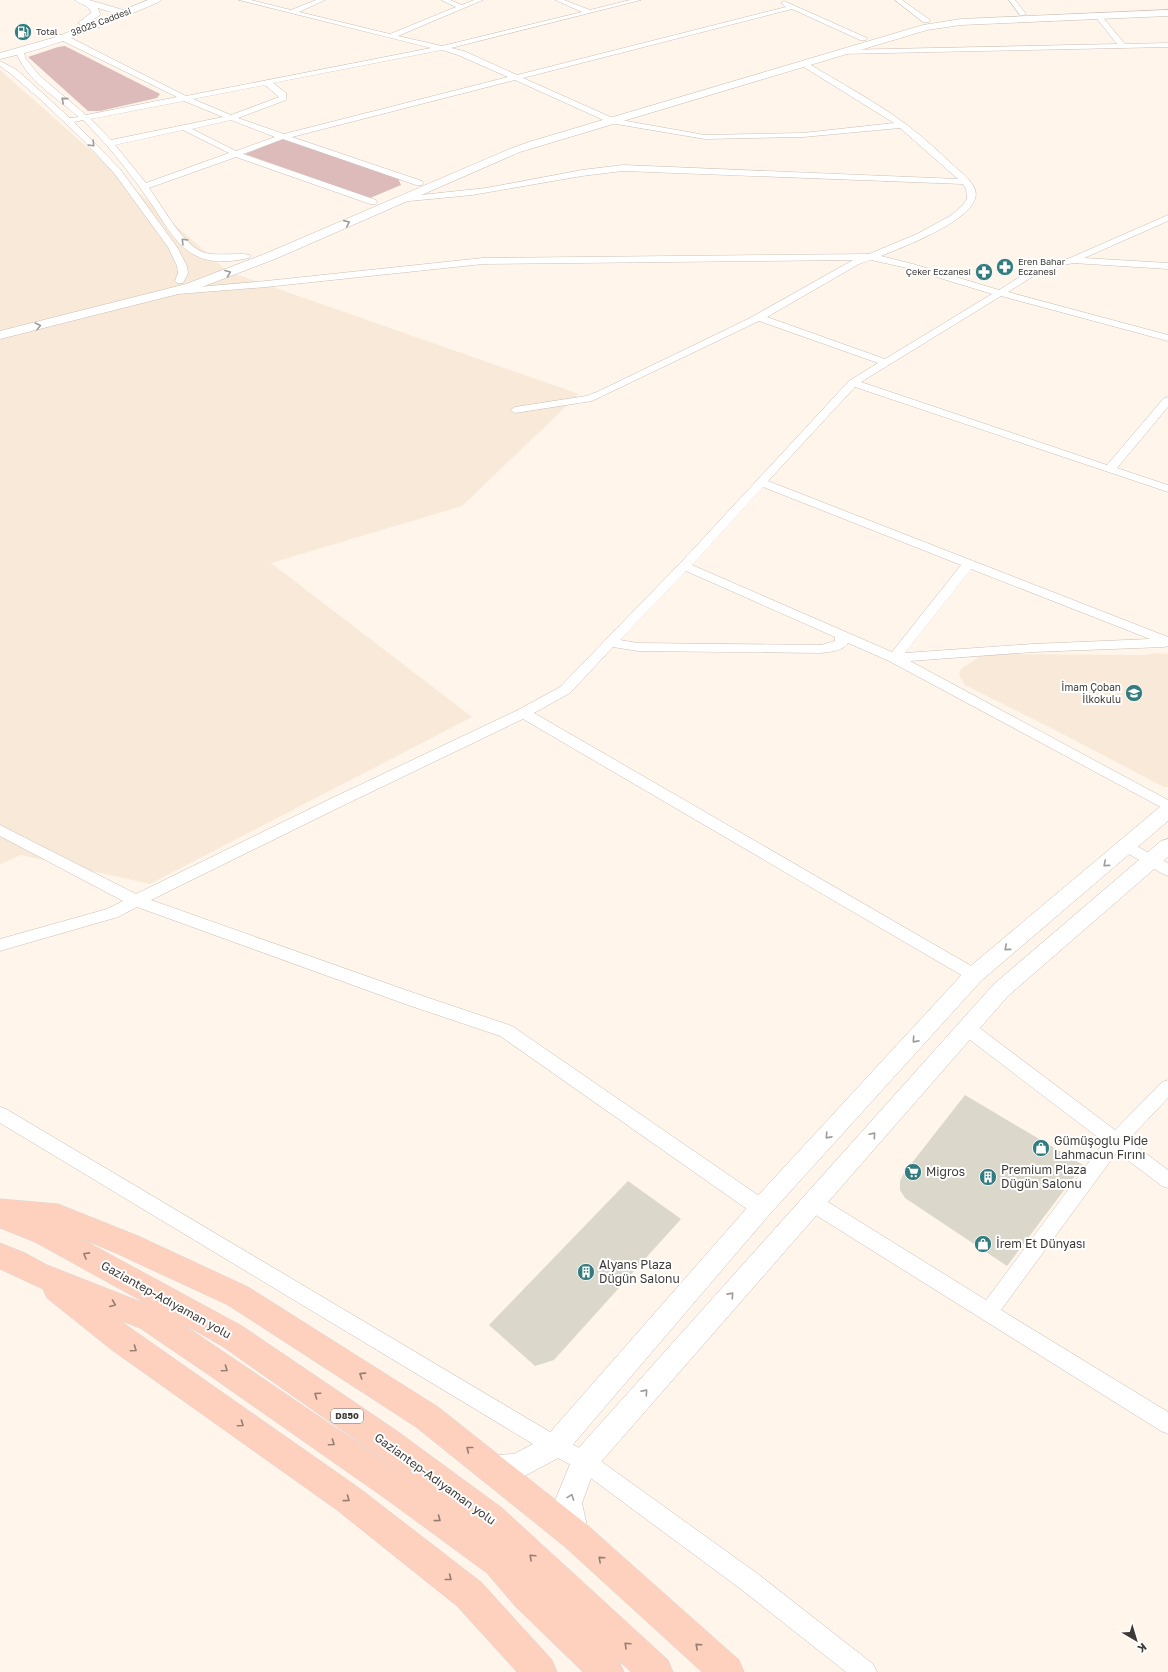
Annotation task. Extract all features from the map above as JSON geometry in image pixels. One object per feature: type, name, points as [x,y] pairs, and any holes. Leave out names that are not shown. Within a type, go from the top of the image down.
[{"type":"highway","points":[[0,1211],[58,1216],[128,1245],[238,1296],[428,1417],[575,1535],[727,1672]]},
{"type":"highway","name":"Gaziantep-Adıyaman yolu","points":[[0,1216],[45,1233],[232,1336],[386,1442],[491,1518],[656,1672]]},
{"type":"highway","points":[[0,1256],[37,1274],[150,1319],[385,1480],[498,1562],[527,1594],[607,1672]]},
{"type":"highway","points":[[37,1274],[122,1340],[348,1499],[463,1589],[540,1672]]},
{"type":"main road","name":"38025 Caddesi","points":[[0,56],[20,52],[62,37],[123,10],[141,0]]},
{"type":"main road","name":"38025 Caddesi","points":[[0,49],[156,0]]},
{"type":"street","points":[[94,0],[123,10]]},
{"type":"street","points":[[244,0],[461,53],[608,120],[705,137],[803,135],[901,125]]},
{"type":"street","points":[[292,12],[322,0]]},
{"type":"street","points":[[444,0],[462,7]]},
{"type":"street","points":[[391,36],[480,0]]},
{"type":"street","points":[[558,0],[589,12]]},
{"type":"street","points":[[68,121],[443,48],[638,0]]},
{"type":"street","points":[[778,0],[863,38]]},
{"type":"street","points":[[898,0],[926,20]]},
{"type":"street","points":[[1012,0],[1022,14]]},
{"type":"street","points":[[81,1],[123,10]]},
{"type":"street","points":[[81,1],[92,6],[95,9],[96,14],[83,22]]},
{"type":"street","points":[[144,186],[282,137],[793,7]]},
{"type":"street","points":[[0,336],[179,286],[271,256],[516,150],[910,23],[956,17],[1168,8]]},
{"type":"street","points":[[179,286],[418,183],[515,145],[608,120],[913,31],[961,22],[1168,13]]},
{"type":"street","points":[[1098,16],[1123,46]]},
{"type":"street","points":[[62,37],[184,98],[231,118],[282,137],[418,183]]},
{"type":"street","points":[[840,52],[1168,45]]},
{"type":"street","points":[[20,52],[22,60],[34,74],[85,118],[111,143],[180,237],[195,252],[207,257],[246,256]]},
{"type":"street","points":[[0,63],[14,72],[68,121],[117,171],[175,252],[182,266],[183,273],[179,286]]},
{"type":"street","points":[[515,410],[588,399],[601,394],[758,317],[856,262],[872,257],[945,224],[958,216],[966,208],[971,199],[972,192],[966,182],[918,138],[901,125],[803,64]]},
{"type":"street","points":[[111,143],[231,118],[283,98],[284,95],[281,92],[266,82]]},
{"type":"street","points":[[186,128],[236,154],[373,202]]},
{"type":"street","points":[[402,200],[461,194],[600,170],[623,168],[966,182]]},
{"type":"street","points":[[0,945],[112,913],[333,804],[523,713],[565,690],[684,566],[853,383],[1040,268],[1073,260],[1168,218]]},
{"type":"street","points":[[175,252],[183,257],[195,252]]},
{"type":"street","points":[[0,325],[179,286],[266,284],[482,261],[872,257],[910,266],[1000,293],[1168,338]]},
{"type":"street","points":[[1073,260],[1168,266]]},
{"type":"street","points":[[758,317],[887,363]]},
{"type":"street","points":[[853,383],[1168,489]]},
{"type":"street","points":[[1110,469],[1168,400]]},
{"type":"street","points":[[761,482],[1168,643]]},
{"type":"street","points":[[894,658],[969,563]]},
{"type":"street","points":[[684,566],[894,658],[1168,806]]},
{"type":"street","points":[[610,643],[638,648],[820,649],[832,647],[841,642],[842,635]]},
{"type":"street","points":[[894,658],[1033,648],[1168,643]]},
{"type":"street","points":[[523,713],[974,975]]},
{"type":"street","points":[[493,1468],[517,1467],[555,1446],[761,1208],[974,975],[1168,811]]},
{"type":"street","points":[[0,830],[136,901],[411,999],[506,1030],[761,1208]]},
{"type":"street","points":[[1127,846],[1163,859]]},
{"type":"street","points":[[575,1535],[568,1503],[584,1461],[1001,990],[1163,859]]},
{"type":"street","points":[[967,1028],[1168,1180]]},
{"type":"street","points":[[988,1312],[1116,1140],[1168,1087]]},
{"type":"street","points":[[0,1114],[555,1446],[584,1461],[750,1582],[865,1672]]},
{"type":"street","points":[[813,1203],[1168,1424]]},
{"type":"shaded area","points":[[65,46],[160,94],[157,98],[100,111],[88,111],[28,57]]},
{"type":"shaded area","points":[[0,70],[227,271],[579,394],[462,506],[271,563],[472,717],[150,884],[21,855],[0,864]]},
{"type":"shaded area","points":[[282,139],[398,178],[401,185],[370,198],[245,154]]},
{"type":"shaded area","points":[[1159,653],[1168,654],[1168,787],[1164,787],[965,685],[959,675],[961,669],[981,656],[993,654],[1143,655]]},
{"type":"building","name":"Premium Plaza Düğün Salonu","points":[[965,1095],[1083,1165],[1007,1266],[905,1198],[900,1190],[900,1181],[904,1173]]},
{"type":"building","name":"Alyans Plaza Düğün Salonu","points":[[628,1181],[681,1219],[554,1360],[535,1366],[489,1325]]},
{"type":"place","name":"Total","points":[[23,32]]},
{"type":"place","name":"Eren Bahar Eczanesi","points":[[1005,267]]},
{"type":"place","name":"Çeker Eczanesi","points":[[984,272]]},
{"type":"place","name":"İmam Çoban İlkokulu","points":[[1134,693]]},
{"type":"place","name":"Gümüşoğlu Pide Lahmacun Fırını","points":[[1041,1148]]},
{"type":"place","name":"Migros","points":[[913,1172]]},
{"type":"place","name":"Premium Plaza Düğün Salonu","points":[[988,1177]]},
{"type":"place","name":"İrem Et Dünyası","points":[[983,1244]]},
{"type":"place","name":"Alyans Plaza Düğün Salonu","points":[[586,1272]]}]
